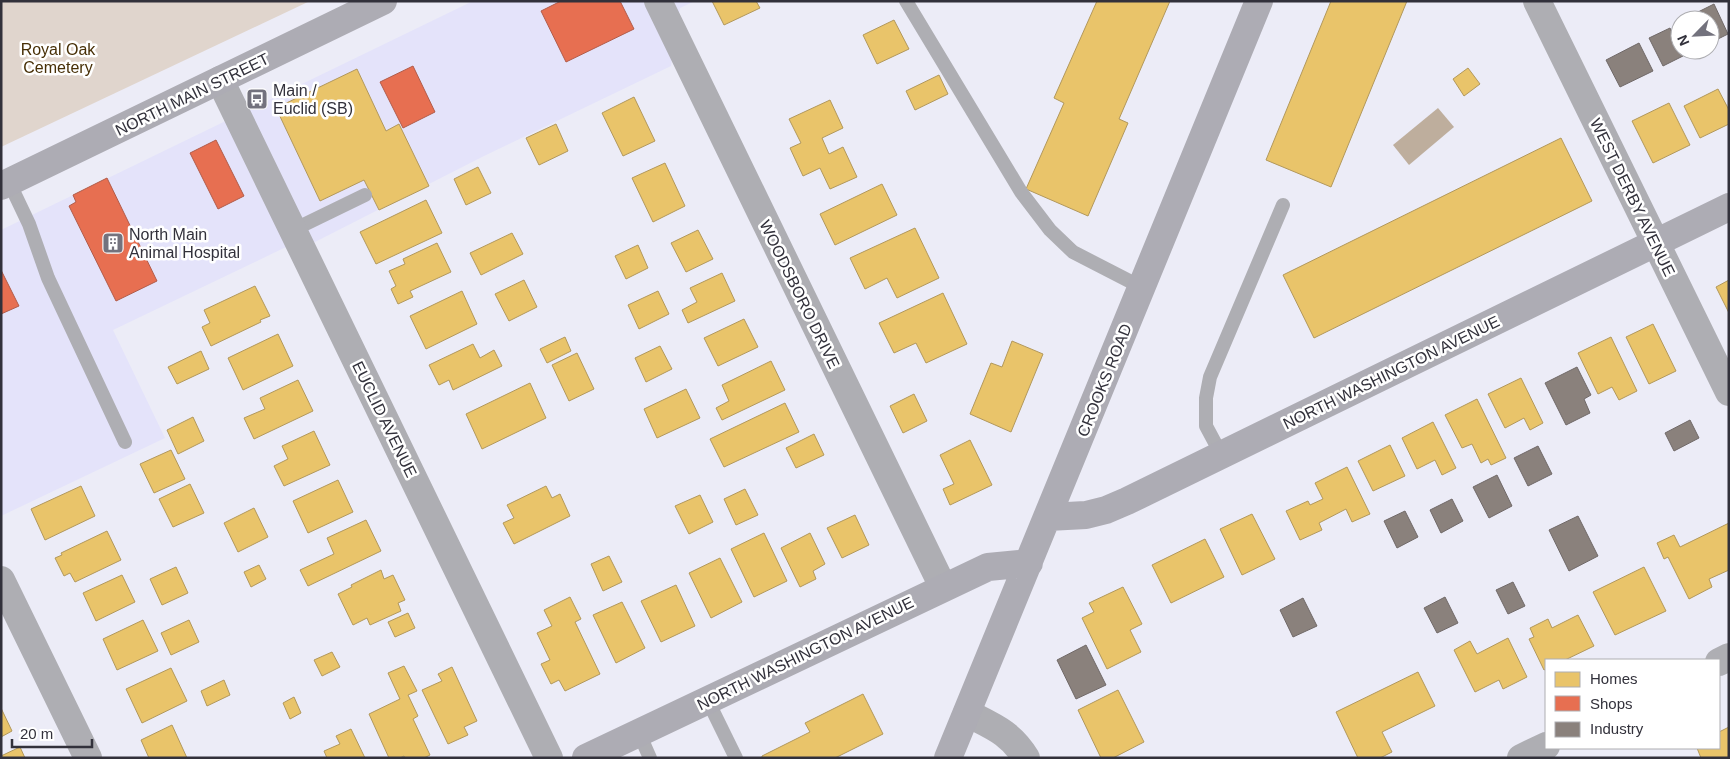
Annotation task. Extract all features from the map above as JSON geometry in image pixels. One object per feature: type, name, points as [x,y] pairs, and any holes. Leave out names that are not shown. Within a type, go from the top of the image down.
[{"type":"main road","name":"NORTH MAIN STREET","points":[[5,184],[383,1]]},
{"type":"main road","name":"CROOKS ROAD","points":[[948,758],[1259,1]]},
{"type":"main road","name":"NORTH WASHINGTON AVENUE","points":[[1048,517],[1086,515],[1106,510],[1729,206]]},
{"type":"main road","name":"NORTH WASHINGTON AVENUE","points":[[586,758],[942,587],[988,567],[1029,563]]},
{"type":"street","name":"WOODSBORO DRIVE","points":[[658,1],[942,587]]},
{"type":"street","name":"WEST DERBY AVENUE","points":[[1537,1],[1729,392]]},
{"type":"street","name":"EUCLID AVENUE","points":[[220,80],[549,758]]},
{"type":"street","points":[[1,580],[88,758]]},
{"type":"street","points":[[966,713],[999,729],[1010,737],[1026,758]]},
{"type":"street","points":[[1521,758],[1545,746]]},
{"type":"lane","points":[[906,1],[1021,192],[1050,230],[1073,252],[1142,287]]},
{"type":"lane","points":[[5,184],[29,224],[48,278],[126,442]]},
{"type":"lane","points":[[293,230],[365,195]]},
{"type":"lane","points":[[1221,454],[1206,426],[1206,398],[1210,377],[1283,205]]},
{"type":"lane","points":[[707,700],[736,758]]},
{"type":"lane","points":[[639,733],[650,758]]},
{"type":"shaded area","points":[[473,1],[695,1],[680,8],[671,66],[484,156],[315,242],[284,248],[113,330],[165,438],[1,516],[1,230]]},
{"type":"shaded area","points":[[1438,108],[1454,127],[1409,165],[1393,145]]},
{"type":"green space","name":"Royal Oak Cemetery","points":[[1,1],[310,1],[1,147]]},
{"type":"building: Homes","points":[[712,1],[756,1],[760,8],[724,25]]},
{"type":"building: Homes","points":[[1097,1],[1170,1],[1119,119],[1128,123],[1088,216],[1026,189],[1064,103],[1054,98]]},
{"type":"building: Homes","points":[[1331,1],[1407,1],[1331,187],[1266,160]]},
{"type":"building: Homes","points":[[894,20],[909,49],[877,64],[863,35]]},
{"type":"building: Homes","points":[[1468,68],[1480,84],[1464,96],[1453,79]]},
{"type":"building: Homes","points":[[357,69],[386,131],[399,124],[429,186],[379,210],[364,180],[320,201],[276,108]]},
{"type":"building: Homes","points":[[939,75],[948,94],[915,110],[906,91]]},
{"type":"building: Homes","points":[[1718,89],[1729,110],[1729,124],[1700,138],[1684,106]]},
{"type":"building: Homes","points":[[634,97],[655,141],[623,156],[602,113]]},
{"type":"building: Homes","points":[[830,100],[843,128],[822,138],[829,154],[843,147],[857,177],[830,189],[820,168],[803,176],[790,148],[801,143],[789,119]]},
{"type":"building: Homes","points":[[1669,103],[1690,145],[1653,163],[1632,121]]},
{"type":"building: Homes","points":[[556,124],[568,151],[539,165],[526,138]]},
{"type":"building: Homes","points":[[1561,138],[1592,201],[1314,338],[1283,275]]},
{"type":"building: Homes","points":[[665,163],[685,206],[653,222],[632,178]]},
{"type":"building: Homes","points":[[478,167],[491,193],[466,205],[454,179]]},
{"type":"building: Homes","points":[[882,184],[897,215],[835,245],[820,214]]},
{"type":"building: Homes","points":[[426,200],[442,233],[376,264],[360,232]]},
{"type":"building: Homes","points":[[915,228],[939,278],[897,298],[887,278],[865,289],[850,258]]},
{"type":"building: Homes","points":[[698,230],[713,259],[686,272],[671,243]]},
{"type":"building: Homes","points":[[512,233],[523,254],[481,275],[470,253]]},
{"type":"building: Homes","points":[[437,243],[451,272],[410,291],[413,297],[398,304],[391,289],[396,286],[389,271],[405,264],[403,259]]},
{"type":"building: Homes","points":[[638,245],[648,268],[626,279],[615,256]]},
{"type":"building: Homes","points":[[722,273],[735,301],[688,323],[682,310],[697,302],[690,288]]},
{"type":"building: Homes","points":[[524,280],[537,307],[509,321],[495,294]]},
{"type":"building: Homes","points":[[1729,280],[1729,313],[1716,287]]},
{"type":"building: Homes","points":[[255,286],[270,316],[211,346],[202,327],[210,323],[204,310]]},
{"type":"building: Homes","points":[[462,291],[477,324],[426,349],[410,316]]},
{"type":"building: Homes","points":[[658,291],[669,314],[639,329],[628,305]]},
{"type":"building: Homes","points":[[943,293],[967,344],[926,363],[916,343],[894,353],[879,323]]},
{"type":"building: Homes","points":[[744,319],[758,347],[718,366],[704,338]]},
{"type":"building: Homes","points":[[1653,324],[1676,371],[1649,384],[1626,337]]},
{"type":"building: Homes","points":[[278,334],[293,366],[243,390],[228,358]]},
{"type":"building: Homes","points":[[565,337],[571,351],[547,363],[540,349]]},
{"type":"building: Homes","points":[[1611,337],[1637,391],[1619,400],[1612,387],[1598,394],[1578,353]]},
{"type":"building: Homes","points":[[1012,341],[1043,354],[1011,432],[970,414],[991,363],[1002,367]]},
{"type":"building: Homes","points":[[473,344],[480,358],[494,350],[502,366],[453,390],[449,380],[439,385],[429,365]]},
{"type":"building: Homes","points":[[660,346],[672,369],[646,382],[635,358]]},
{"type":"building: Homes","points":[[201,351],[209,369],[177,384],[168,367]]},
{"type":"building: Homes","points":[[577,353],[594,389],[569,401],[552,365]]},
{"type":"building: Homes","points":[[771,361],[785,390],[722,420],[716,408],[729,401],[722,385]]},
{"type":"building: Homes","points":[[1521,378],[1543,423],[1530,430],[1524,418],[1505,428],[1488,394]]},
{"type":"building: Homes","points":[[298,380],[313,411],[254,439],[244,418],[265,409],[260,398]]},
{"type":"building: Homes","points":[[530,383],[546,418],[482,449],[466,414]]},
{"type":"building: Homes","points":[[686,389],[700,418],[657,438],[644,409]]},
{"type":"building: Homes","points":[[914,394],[927,421],[903,433],[890,406]]},
{"type":"building: Homes","points":[[1477,399],[1506,458],[1491,465],[1488,459],[1481,463],[1472,444],[1462,448],[1445,415]]},
{"type":"building: Homes","points":[[785,403],[799,432],[724,467],[710,439]]},
{"type":"building: Homes","points":[[193,417],[204,441],[178,454],[167,430]]},
{"type":"building: Homes","points":[[1433,422],[1456,468],[1442,475],[1435,460],[1417,469],[1402,438]]},
{"type":"building: Homes","points":[[314,431],[330,465],[284,486],[274,466],[288,459],[282,446]]},
{"type":"building: Homes","points":[[814,434],[824,455],[796,468],[786,448]]},
{"type":"building: Homes","points":[[970,440],[992,485],[950,505],[943,489],[954,484],[940,455]]},
{"type":"building: Homes","points":[[1390,445],[1405,476],[1373,491],[1358,461]]},
{"type":"building: Homes","points":[[171,450],[185,479],[154,493],[140,464]]},
{"type":"building: Homes","points":[[1347,467],[1370,514],[1352,522],[1346,509],[1319,523],[1322,530],[1300,540],[1286,511],[1308,501],[1310,505],[1323,499],[1315,483]]},
{"type":"building: Homes","points":[[338,480],[353,512],[308,533],[293,501]]},
{"type":"building: Homes","points":[[190,484],[204,513],[173,527],[159,499]]},
{"type":"building: Homes","points":[[81,486],[95,516],[45,540],[31,509]]},
{"type":"building: Homes","points":[[546,486],[552,498],[560,494],[570,516],[514,544],[503,523],[514,518],[507,505]]},
{"type":"building: Homes","points":[[745,489],[758,515],[736,525],[724,499]]},
{"type":"building: Homes","points":[[700,495],[713,522],[689,534],[675,506]]},
{"type":"building: Homes","points":[[254,508],[268,537],[238,552],[224,523]]},
{"type":"building: Homes","points":[[1252,514],[1275,559],[1242,575],[1220,529]]},
{"type":"building: Homes","points":[[855,515],[869,545],[842,558],[827,528]]},
{"type":"building: Homes","points":[[366,520],[381,551],[308,586],[300,570],[334,554],[327,538]]},
{"type":"building: Homes","points":[[1729,523],[1729,570],[1709,579],[1712,587],[1689,599],[1668,557],[1664,559],[1657,543],[1674,535],[1680,547]]},
{"type":"building: Homes","points":[[107,531],[121,560],[75,582],[70,573],[64,576],[55,558],[62,555],[61,553]]},
{"type":"building: Homes","points":[[764,533],[787,581],[754,597],[731,549]]},
{"type":"building: Homes","points":[[810,533],[825,564],[813,571],[816,579],[800,587],[781,548]]},
{"type":"building: Homes","points":[[1205,539],[1224,577],[1171,603],[1152,565]]},
{"type":"building: Homes","points":[[609,556],[622,582],[603,591],[591,564]]},
{"type":"building: Homes","points":[[720,558],[742,602],[711,618],[689,573]]},
{"type":"building: Homes","points":[[259,565],[266,579],[251,587],[244,572]]},
{"type":"building: Homes","points":[[176,567],[188,593],[162,605],[150,579]]},
{"type":"building: Homes","points":[[1644,567],[1666,611],[1615,635],[1593,592]]},
{"type":"building: Homes","points":[[381,570],[384,579],[393,575],[405,600],[398,603],[401,611],[370,625],[367,618],[353,625],[338,594],[352,587],[351,585]]},
{"type":"building: Homes","points":[[122,575],[135,602],[96,621],[83,593]]},
{"type":"building: Homes","points":[[676,585],[695,626],[661,642],[641,601]]},
{"type":"building: Homes","points":[[1123,587],[1142,624],[1130,630],[1141,652],[1107,669],[1082,618],[1094,612],[1089,603]]},
{"type":"building: Homes","points":[[570,597],[581,619],[575,622],[600,674],[565,691],[559,680],[551,684],[541,664],[550,660],[537,633],[552,626],[544,610]]},
{"type":"building: Homes","points":[[622,602],[645,648],[616,663],[593,615]]},
{"type":"building: Homes","points":[[408,613],[415,628],[395,637],[388,622]]},
{"type":"building: Homes","points":[[1578,615],[1594,646],[1567,659],[1545,659],[1544,670],[1529,639],[1534,637],[1530,628],[1548,619],[1552,628]]},
{"type":"building: Homes","points":[[143,620],[158,651],[117,670],[103,639]]},
{"type":"building: Homes","points":[[189,620],[199,642],[171,655],[161,633]]},
{"type":"building: Homes","points":[[1508,638],[1527,677],[1503,689],[1499,680],[1475,692],[1454,650],[1470,641],[1477,654]]},
{"type":"building: Homes","points":[[332,652],[340,667],[322,676],[314,660]]},
{"type":"building: Homes","points":[[404,666],[417,691],[408,695],[418,716],[413,719],[430,755],[424,758],[405,758],[404,756],[389,758],[369,714],[400,699],[388,673]]},
{"type":"building: Homes","points":[[452,667],[477,721],[464,727],[468,735],[448,744],[422,690],[442,681],[438,674]]},
{"type":"building: Homes","points":[[171,668],[187,701],[142,723],[126,689]]},
{"type":"building: Homes","points":[[1418,672],[1435,706],[1382,732],[1392,752],[1380,758],[1358,758],[1336,712]]},
{"type":"building: Homes","points":[[224,680],[230,695],[207,706],[201,691]]},
{"type":"building: Homes","points":[[1118,690],[1144,742],[1113,758],[1101,758],[1078,710]]},
{"type":"building: Homes","points":[[863,694],[883,734],[835,758],[762,758],[762,756],[810,732],[805,723]]},
{"type":"building: Homes","points":[[294,697],[301,713],[290,719],[283,703]]},
{"type":"building: Homes","points":[[1,708],[12,731],[1,737]]},
{"type":"building: Homes","points":[[172,725],[187,758],[149,758],[141,740]]},
{"type":"building: Homes","points":[[1729,727],[1729,758],[1701,758],[1697,749],[1720,749],[1720,732]]},
{"type":"building: Homes","points":[[351,729],[365,758],[327,758],[324,751],[340,744],[336,736]]},
{"type":"building: Homes","points":[[20,747],[25,758],[1,758],[1,756]]},
{"type":"building: Shops","points":[[561,1],[620,1],[634,29],[566,62],[541,11]]},
{"type":"building: Shops","points":[[413,66],[435,112],[403,128],[380,82]]},
{"type":"building: Shops","points":[[216,140],[244,196],[218,209],[190,153]]},
{"type":"building: Shops","name":"North Main Animal Hospital","points":[[107,178],[157,281],[116,301],[69,206],[76,202],[73,195]]},
{"type":"building: Shops","points":[[1,270],[19,306],[1,314]]},
{"type":"building: Industry","points":[[1714,4],[1717,10],[1702,10]]},
{"type":"building: Industry","points":[[1720,17],[1728,34],[1720,38]]},
{"type":"building: Industry","points":[[1670,28],[1670,60],[1675,60],[1663,66],[1649,38]]},
{"type":"building: Industry","points":[[1639,43],[1653,71],[1620,87],[1606,60]]},
{"type":"building: Industry","points":[[1577,367],[1591,395],[1584,399],[1590,413],[1566,425],[1545,383]]},
{"type":"building: Industry","points":[[1690,420],[1699,438],[1674,451],[1665,433]]},
{"type":"building: Industry","points":[[1538,446],[1552,474],[1528,486],[1514,458]]},
{"type":"building: Industry","points":[[1497,475],[1512,506],[1489,518],[1473,487]]},
{"type":"building: Industry","points":[[1452,499],[1463,521],[1441,533],[1430,510]]},
{"type":"building: Industry","points":[[1405,511],[1418,537],[1397,548],[1384,521]]},
{"type":"building: Industry","points":[[1578,516],[1598,556],[1569,571],[1549,530]]},
{"type":"building: Industry","points":[[1513,582],[1525,606],[1508,614],[1496,590]]},
{"type":"building: Industry","points":[[1445,597],[1458,623],[1437,633],[1424,608]]},
{"type":"building: Industry","points":[[1303,598],[1317,626],[1293,637],[1280,610]]},
{"type":"building: Industry","points":[[1086,645],[1106,685],[1076,699],[1057,660]]},
{"type":"place","name":"Main / Euclid (SB)","points":[[257,99]]},
{"type":"place","name":"North Main Animal Hospital","points":[[113,243]]}]
